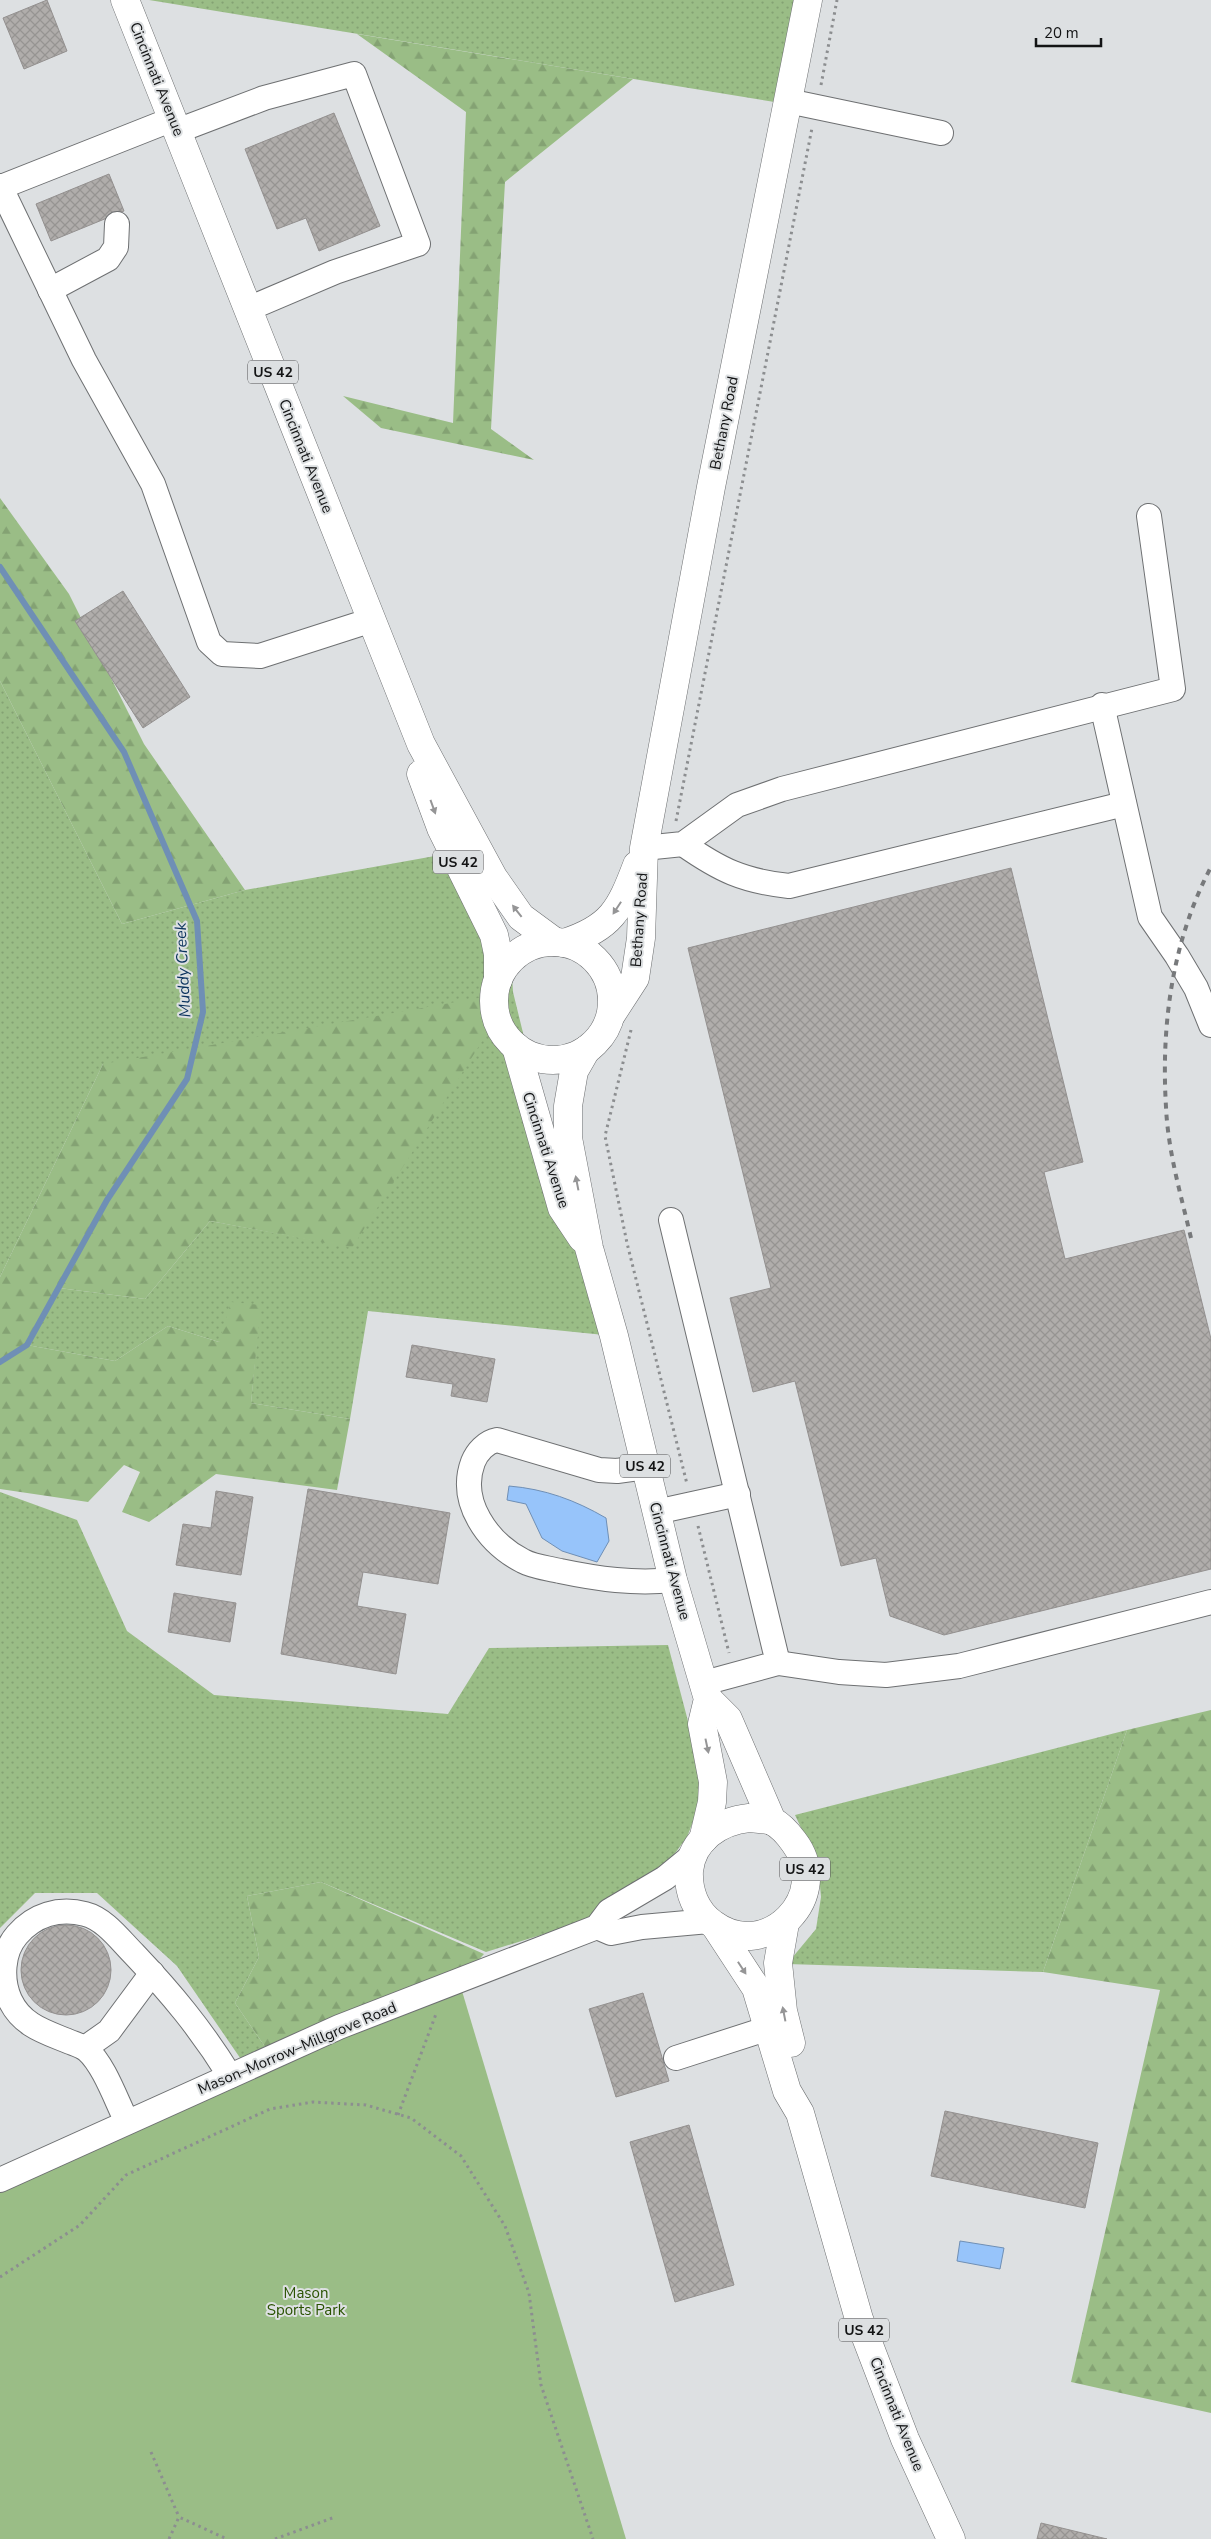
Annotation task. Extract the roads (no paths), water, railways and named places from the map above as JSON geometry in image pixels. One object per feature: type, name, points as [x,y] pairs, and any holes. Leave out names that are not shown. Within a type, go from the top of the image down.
[{"type":"main road","name":"Cincinnati Avenue","points":[[125,0],[421,744],[493,877],[521,917],[559,942]]},
{"type":"main road","name":"Bethany Road","points":[[622,1020],[635,978],[641,938],[644,848],[710,496],[808,0]]},
{"type":"main road","name":"Cincinnati Avenue","points":[[421,744],[417,762],[441,828],[494,935],[498,954],[498,980]]},
{"type":"main road","name":"Bethany Road","points":[[559,942],[589,935],[611,917],[626,894],[644,848]]},
{"type":"main road","points":[[545,942],[559,942],[581,949],[596,961],[607,976],[622,1020],[586,1050],[571,1058],[550,1061],[530,1057],[516,1047],[500,1030],[494,1010],[494,991],[498,980],[512,958],[527,948],[545,942]]},
{"type":"main road","name":"Cincinnati Avenue","points":[[516,1047],[562,1208],[589,1248]]},
{"type":"main road","name":"Cincinnati Avenue","points":[[586,1050],[574,1072],[568,1106],[568,1138],[589,1248],[614,1336],[673,1580],[706,1691],[728,1718],[772,1821]]},
{"type":"main road","name":"US 42","points":[[706,1691],[702,1724],[713,1782],[712,1802],[689,1883],[692,1897],[698,1909],[712,1924]]},
{"type":"main road","points":[[698,1847],[722,1825],[735,1820],[749,1818],[772,1821]]},
{"type":"main road","name":"US 42","points":[[772,1821],[789,1834],[797,1845],[806,1872],[802,1900],[785,1923]]},
{"type":"main road","name":"Cincinnati Avenue","points":[[785,1923],[778,1963],[783,2011],[801,2087],[800,2113]]},
{"type":"main road","points":[[712,1924],[732,1934],[746,1936],[773,1930],[785,1923]]},
{"type":"main road","name":"Cincinnati Avenue","points":[[712,1924],[756,1988],[788,2091],[800,2113],[860,2319],[905,2440],[951,2539]]},
{"type":"street","points":[[248,310],[335,272],[418,244],[354,74],[264,98],[175,125],[0,187],[84,360],[153,484],[210,642],[222,654],[260,656],[372,620]]},
{"type":"street","points":[[788,101],[941,133]]},
{"type":"street","points":[[50,290],[108,260],[116,247],[117,224]]},
{"type":"street","points":[[644,848],[677,844],[737,805],[782,789],[1102,705],[1173,689],[1149,516]]},
{"type":"street","points":[[1102,705],[1150,916],[1196,988],[1211,1025]]},
{"type":"street","points":[[677,844],[717,868],[759,883],[789,886],[1124,804]]},
{"type":"street","points":[[671,1220],[778,1663]]},
{"type":"street","points":[[646,1468],[617,1471],[599,1470],[497,1440],[485,1445],[475,1458],[469,1473],[468,1490],[471,1504],[480,1521],[505,1549],[524,1561],[601,1580],[643,1583],[673,1580]]},
{"type":"street","points":[[656,1512],[738,1494]]},
{"type":"street","points":[[706,1691],[734,1675],[778,1663],[839,1672],[886,1675],[960,1666],[1211,1602]]},
{"type":"street","name":"Mason–Morrow–Millgrove Road","points":[[0,2180],[339,2028],[597,1926],[609,1911],[665,1878],[698,1847]]},
{"type":"street","points":[[128,2122],[99,2063],[85,2048],[38,2030],[22,2016],[10,2000],[4,1975],[5,1959],[14,1939],[24,1926],[40,1916],[56,1912],[86,1914],[100,1921],[119,1938],[178,2001],[230,2076]]},
{"type":"street","points":[[597,1926],[611,1933],[642,1927],[712,1924]]},
{"type":"street","points":[[85,2048],[108,2031],[152,1973]]},
{"type":"street","points":[[676,2058],[769,2028]]},
{"type":"water","points":[[509,1486],[522,1487],[559,1496],[606,1518],[609,1541],[597,1562],[562,1551],[542,1538],[526,1504],[507,1500]]},
{"type":"water","points":[[960,2241],[1004,2248],[1000,2269],[957,2261]]},
{"type":"waterway","name":"Muddy Creek","points":[[0,567],[124,752],[197,921],[203,1012],[187,1079],[107,1200],[27,1345],[0,1362]]},
{"type":"railway","points":[[1191,1238],[1169,1140],[1166,1107],[1165,1045],[1172,984],[1178,954],[1187,924],[1211,867]]},
{"type":"park label","name":"Mason Sports Park","points":[[306,2302]]}]
